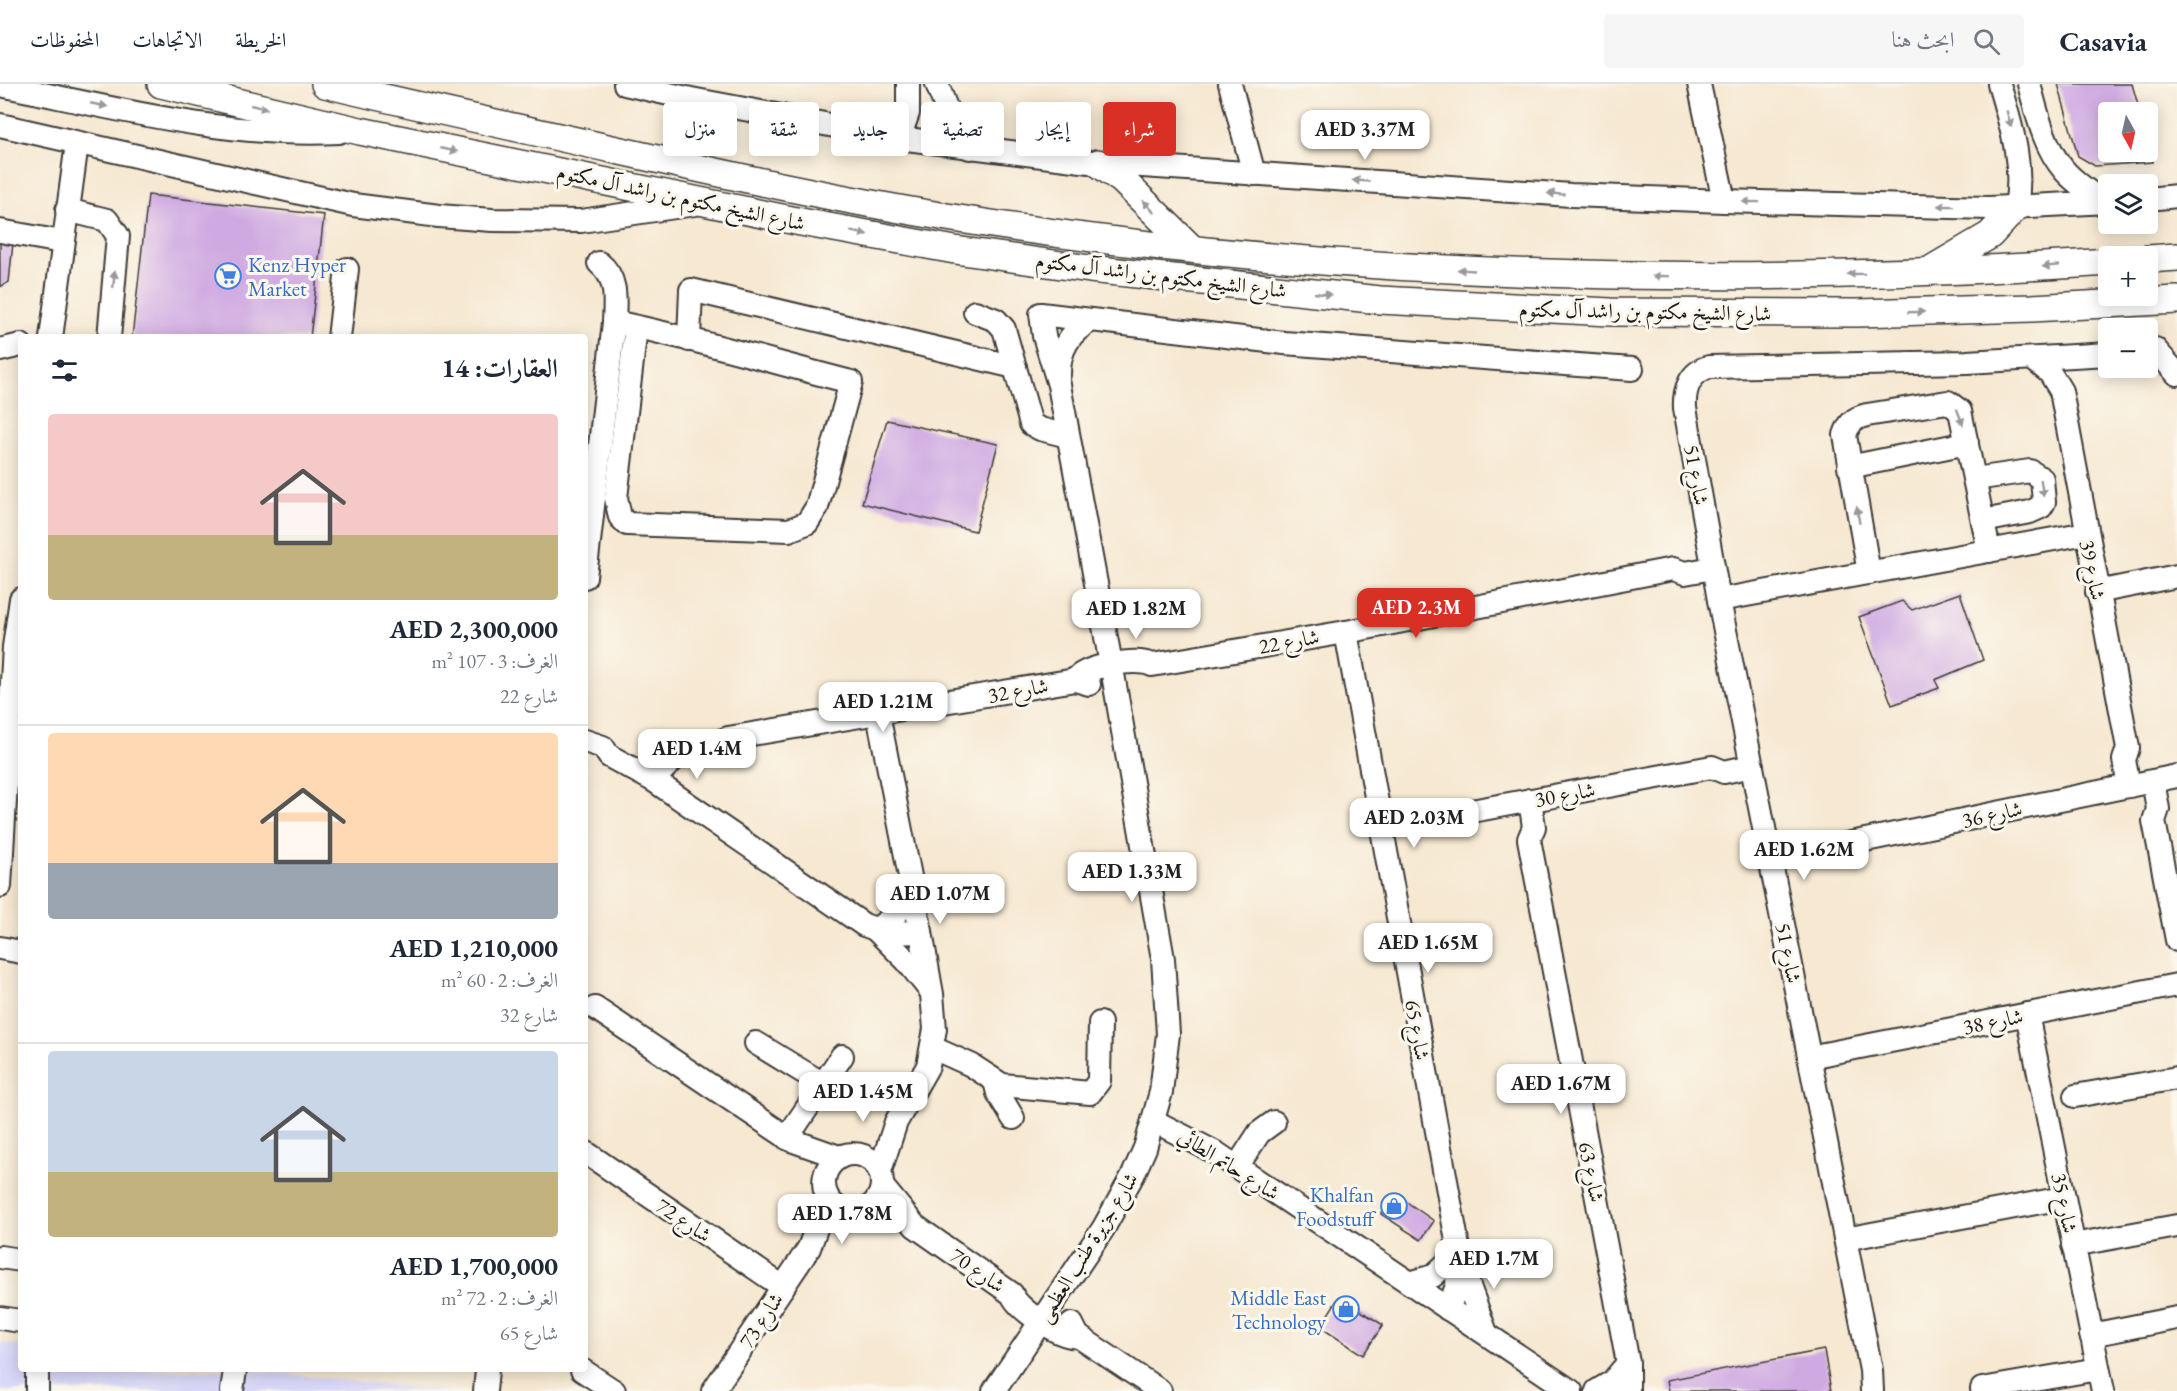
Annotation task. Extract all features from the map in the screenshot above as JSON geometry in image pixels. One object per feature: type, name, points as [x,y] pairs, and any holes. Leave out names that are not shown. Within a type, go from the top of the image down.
[{"type":"main road","name":"شارع الشيخ مكتوم بن راشد آل مكتوم","points":[[161,84],[360,131],[705,202],[955,250],[1090,270],[1391,300],[1555,310],[1698,314],[1974,310],[2177,300]]},
{"type":"main road","name":"شارع الشيخ مكتوم بن راشد آل مكتوم","points":[[336,86],[403,94],[864,202],[956,218],[1191,248],[1295,258],[1540,273],[1696,276],[1927,272],[2098,263]]},
{"type":"main road","points":[[1098,163],[1122,180],[1191,248]]},
{"type":"main road","points":[[1927,272],[1990,235],[2003,207]]},
{"type":"main road","points":[[2158,258],[2177,257]]},
{"type":"street","points":[[625,84],[689,92],[831,123]]},
{"type":"street","points":[[908,84],[908,102]]},
{"type":"street","points":[[937,84],[944,102]]},
{"type":"street","points":[[1230,84],[1254,174]]},
{"type":"street","points":[[1699,84],[1724,201]]},
{"type":"street","points":[[1999,84],[2018,154],[2019,188],[2003,207]]},
{"type":"street","points":[[2029,84],[2049,147],[2065,171],[2098,195]]},
{"type":"street","points":[[0,85],[224,126],[287,132],[360,131]]},
{"type":"street","points":[[0,125],[353,205],[439,216],[492,220],[581,221],[705,202]]},
{"type":"street","points":[[51,334],[77,143]]},
{"type":"street","points":[[2018,154],[2026,160],[2036,160],[2044,155],[2049,147]]},
{"type":"street","points":[[1004,152],[1098,163],[1571,195],[2003,207],[2098,202]]},
{"type":"street","points":[[2158,198],[2177,196]]},
{"type":"street","points":[[67,210],[107,220],[118,236],[109,334]]},
{"type":"street","points":[[0,231],[62,242]]},
{"type":"street","points":[[599,263],[613,281],[625,324],[616,498],[620,517],[627,524],[771,530],[802,526],[812,518],[818,507],[851,382],[625,324]]},
{"type":"street","points":[[339,334],[347,269]]},
{"type":"street","points":[[689,340],[691,290],[1015,367]]},
{"type":"street","points":[[975,312],[996,320],[1004,329],[1031,424],[1040,429],[1068,436]]},
{"type":"street","name":"شارع جزيرة طنب العظمى","points":[[994,1391],[1119,1203],[1137,1166],[1154,1121],[1165,1063],[1166,984],[1113,672],[1059,385],[1044,336],[1041,314],[1090,321]]},
{"type":"street","points":[[1090,321],[1284,343],[1632,369]]},
{"type":"street","name":"شارع جزيرة طنب العظمى","points":[[1059,385],[1061,356],[1065,345],[1071,335],[1090,321]]},
{"type":"street","points":[[588,558],[625,324]]},
{"type":"street","points":[[2160,349],[2177,374]]},
{"type":"street","points":[[2033,359],[2098,355]]},
{"type":"street","points":[[2061,391],[2066,372],[2078,357]]},
{"type":"street","name":"شارع 51","points":[[1872,1391],[1871,1370],[1719,600],[1685,408],[1686,392],[1695,374],[1703,369],[1714,367],[1881,365],[2033,359]]},
{"type":"street","name":"شارع 39","points":[[2033,359],[2050,373],[2061,391],[2128,748],[2137,756],[2141,783],[2158,809],[2154,821],[2177,940]]},
{"type":"street","points":[[1869,573],[1845,435],[1849,425],[1857,418],[1867,415],[1948,402],[1960,411],[1989,551]]},
{"type":"street","points":[[1849,467],[1967,443]]},
{"type":"street","points":[[1975,479],[2030,471],[2042,479],[2043,502],[2036,510],[1983,521]]},
{"type":"street","points":[[1719,600],[2086,533]]},
{"type":"street","name":"شارع 22","points":[[1113,672],[1140,660],[1152,665],[1346,632],[1673,569],[1685,573],[1712,561]]},
{"type":"street","points":[[2097,592],[2177,576]]},
{"type":"street","name":"شارع 65","points":[[1346,632],[1459,1257],[1486,1333]]},
{"type":"street","points":[[0,886],[4,740],[18,656]]},
{"type":"street","name":"شارع 32","points":[[659,784],[679,771],[680,758],[703,746],[728,738],[1076,680],[1083,671],[1113,672]]},
{"type":"street","points":[[789,1139],[841,1210],[858,1211],[877,1200],[896,1122],[921,1083],[933,1048],[935,1029],[932,994],[878,714]]},
{"type":"street","points":[[588,742],[603,747],[609,756],[659,784],[850,917],[876,930],[898,934],[921,932]]},
{"type":"street","points":[[588,758],[600,761],[609,756]]},
{"type":"street","name":"شارع 30","points":[[1381,828],[1409,830],[1418,821],[1712,767],[1724,772],[1750,759]]},
{"type":"street","name":"شارع 36","points":[[1771,860],[1799,861],[1807,852],[2177,776]]},
{"type":"street","name":"شارع 63","points":[[1523,802],[1521,830],[1529,839],[1630,1380],[1612,1382],[1597,1391]]},
{"type":"street","points":[[876,930],[897,913],[913,891]]},
{"type":"street","points":[[876,930],[906,960],[932,994]]},
{"type":"street","points":[[0,948],[18,951]]},
{"type":"street","points":[[0,964],[18,966]]},
{"type":"street","name":"شارع 38","points":[[1809,1057],[2177,985]]},
{"type":"street","points":[[596,1008],[789,1139],[846,1156],[869,1159],[881,1178]]},
{"type":"street","name":"شارع 35","points":[[2027,1014],[2101,1380]]},
{"type":"street","points":[[933,1048],[971,1065],[995,1082],[1009,1086],[1085,1093],[1094,1090],[1099,1082],[1100,1023]]},
{"type":"street","points":[[756,1043],[823,1084]]},
{"type":"street","points":[[789,1139],[842,1056]]},
{"type":"street","points":[[2075,1096],[2177,1078]]},
{"type":"street","points":[[995,1082],[998,1093],[1013,1118]]},
{"type":"street","name":"شارع حاتم الطائي","points":[[1154,1121],[1193,1139],[1237,1167],[1571,1391]]},
{"type":"street","points":[[825,1190],[825,1172],[896,1122]]},
{"type":"street","points":[[1237,1167],[1259,1132],[1274,1122]]},
{"type":"street","name":"شارع 72","points":[[588,1154],[783,1287]]},
{"type":"street","name":"شارع 70","points":[[881,1178],[915,1226],[1012,1294],[1024,1293],[1045,1315],[1072,1324],[1078,1336],[1160,1391]]},
{"type":"street","name":"شارع 73","points":[[713,1391],[809,1248],[825,1190]]},
{"type":"street","points":[[1845,1239],[2063,1198]]},
{"type":"street","name":"شارع 70","points":[[858,1211],[915,1226]]},
{"type":"street","name":"شارع 73","points":[[809,1248],[858,1211]]},
{"type":"street","points":[[2073,1245],[2177,1226]]},
{"type":"street","points":[[0,1257],[18,1260]]},
{"type":"street","points":[[1410,1283],[1442,1269],[1459,1257]]},
{"type":"street","name":"شارع 65","points":[[1448,1309],[1457,1286],[1459,1257]]},
{"type":"street","points":[[0,1318],[18,1320]]},
{"type":"street","points":[[2091,1335],[2177,1318]]},
{"type":"street","points":[[37,1391],[38,1372]]},
{"type":"street","points":[[232,1391],[235,1372]]},
{"type":"street","points":[[485,1391],[487,1372]]},
{"type":"street","points":[[585,1372],[614,1391]]},
{"type":"street","points":[[1982,1389],[2101,1380]]},
{"type":"shaded area","points":[[0,1343],[18,1345],[18,1372],[268,1372],[450,1391],[0,1391]]},
{"type":"building","points":[[2058,84],[2132,84],[2137,102],[2098,102],[2098,162],[2153,162],[2095,166],[2078,156]]},
{"type":"building","name":"Kenz Hyper Market","points":[[148,195],[324,215],[310,334],[132,334]]},
{"type":"building","points":[[0,241],[13,243],[9,282],[0,287]]},
{"type":"building","points":[[887,420],[998,444],[975,531],[862,503]]},
{"type":"building","points":[[1960,593],[1983,660],[1935,680],[1939,688],[1892,705],[1859,617],[1902,601],[1912,610]]},
{"type":"building","points":[[1395,1194],[1434,1221],[1421,1240],[1381,1214]]},
{"type":"building","points":[[1339,1297],[1383,1325],[1363,1355],[1320,1327]]},
{"type":"building","points":[[1824,1350],[1831,1391],[1669,1391],[1667,1380]]},
{"type":"place","name":"Kenz Hyper Market","points":[[228,276]]},
{"type":"place","name":"Khalfan Foodstuff","points":[[1394,1206]]},
{"type":"place","name":"Middle East Technology","points":[[1346,1309]]}]
